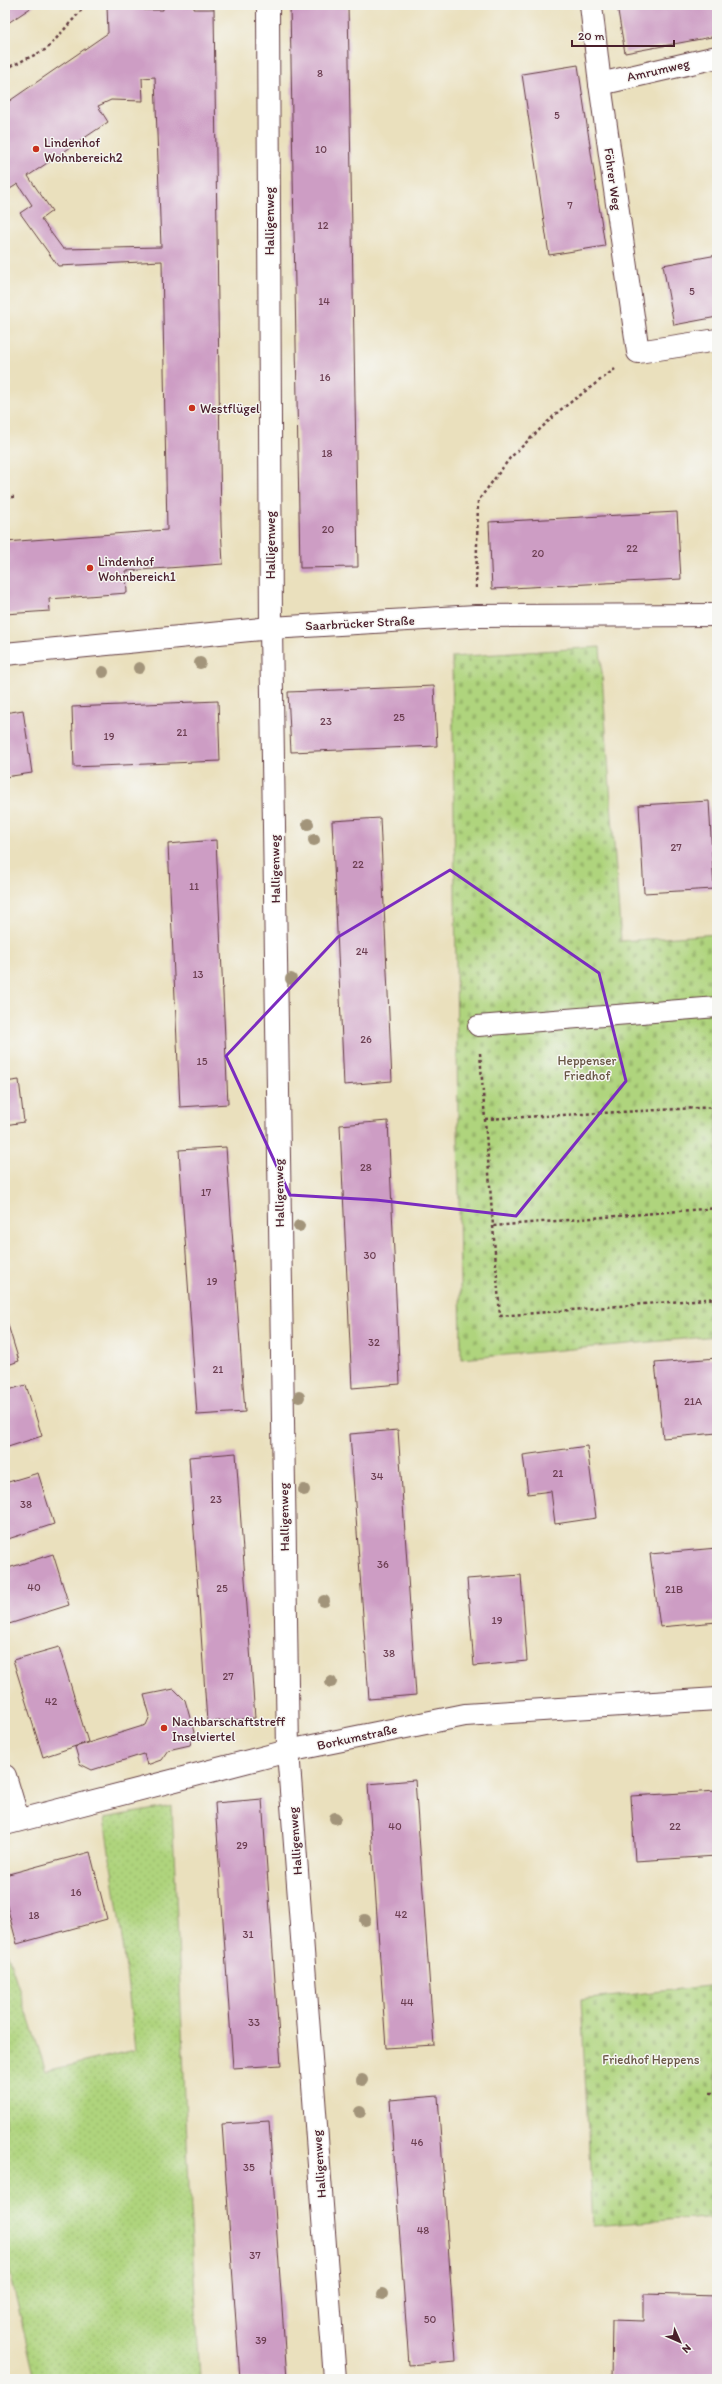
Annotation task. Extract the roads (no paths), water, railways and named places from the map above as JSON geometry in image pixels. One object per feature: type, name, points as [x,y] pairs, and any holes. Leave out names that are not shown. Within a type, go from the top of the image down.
[{"type":"street","name":"Halligenweg","points":[[268,5],[271,628],[288,1751],[334,2379]]},
{"type":"street","name":"Föhrer Weg","points":[[591,5],[600,84],[638,352],[717,340]]},
{"type":"street","name":"Amrumweg","points":[[600,84],[717,57]]},
{"type":"street","name":"Saarbrücker Straße","points":[[5,654],[271,628],[476,616],[717,615]]},
{"type":"street","name":"Borkumstraße","points":[[12,1822],[288,1751],[465,1715],[717,1699]]},
{"type":"street","points":[[5,1776],[12,1822]]},
{"type":"lane","points":[[478,1026],[717,1007]]},
{"type":"place","name":"Lindenhof Wohnbereich2","points":[[36,149]]},
{"type":"place","name":"Westflügel","points":[[192,408]]},
{"type":"place","name":"Lindenhof Wohnbereich1","points":[[90,568]]},
{"type":"place","name":"Nachbarschaftstreff Inselviertel","points":[[164,1728]]},
{"type":"park label","name":"Heppenser Friedhof","points":[[587,1068]]},
{"type":"park label","name":"Friedhof Heppens","points":[[651,2059]]}]
